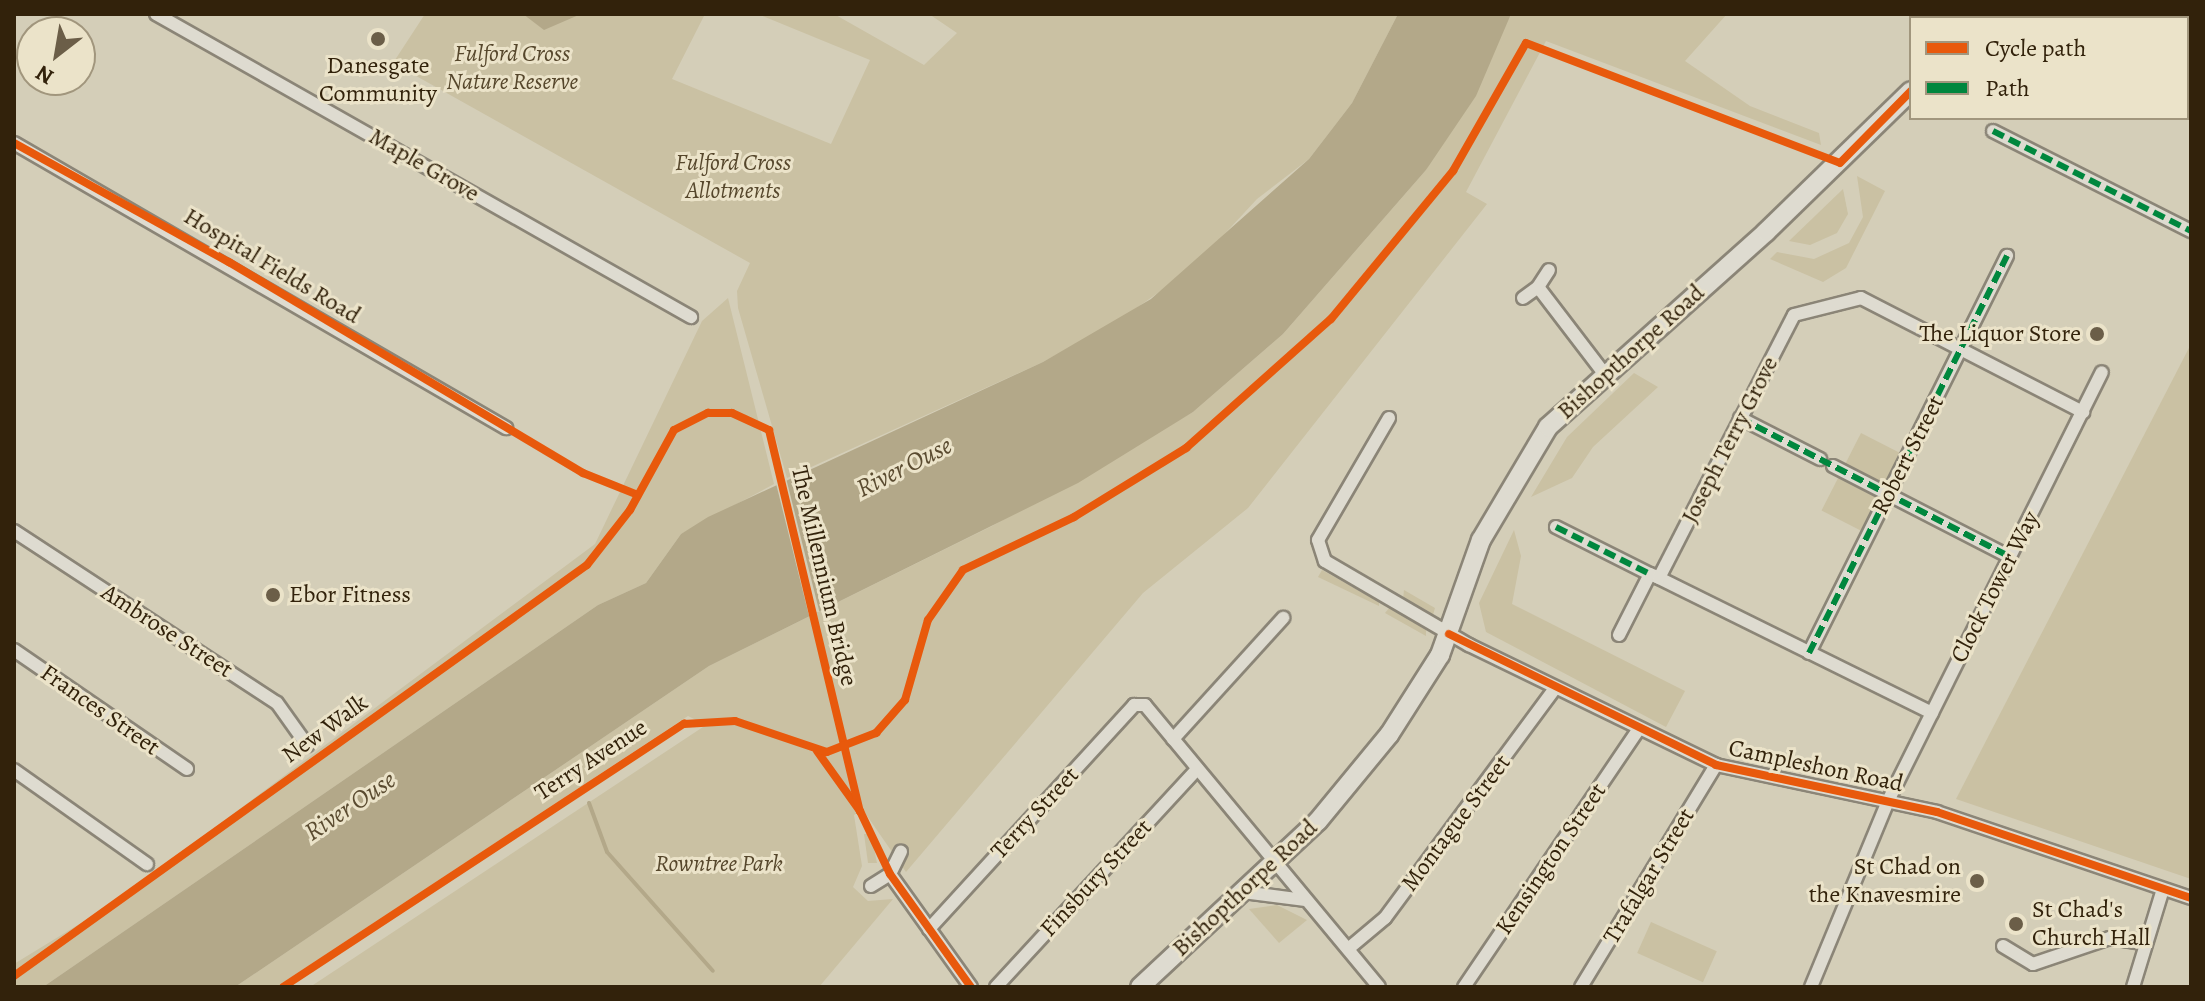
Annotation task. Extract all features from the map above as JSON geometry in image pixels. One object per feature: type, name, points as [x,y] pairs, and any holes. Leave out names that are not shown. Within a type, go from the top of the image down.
[{"type":"street","name":"Maple Grove","points":[[156,14],[691,317]]},
{"type":"street","name":"Bishopthorpe Road","points":[[1140,987],[1243,892],[1353,783],[1414,699],[1449,634],[1473,556],[1512,481],[1548,427],[1603,372],[1758,240],[1909,93]]},
{"type":"street","points":[[1993,131],[2191,231]]},
{"type":"street","name":"Hospital Fields Road","points":[[14,143],[506,428]]},
{"type":"street","name":"Robert Street","points":[[1809,653],[2007,256]]},
{"type":"street","points":[[1523,298],[1538,287],[1549,270]]},
{"type":"street","points":[[1538,287],[1603,372]]},
{"type":"street","name":"Joseph Terry Grove","points":[[1619,635],[1655,576],[1794,315],[1861,298],[2083,412]]},
{"type":"street","name":"Clock Tower Way","points":[[1811,987],[1888,801],[2102,372]]},
{"type":"street","name":"Campleshon Road","points":[[1389,418],[1318,540],[1325,561],[1449,634],[1638,730],[1716,765],[1888,801],[2191,898]]},
{"type":"street","points":[[1740,418],[1820,459]]},
{"type":"street","points":[[1833,466],[2010,557]]},
{"type":"street","points":[[1556,527],[1932,713]]},
{"type":"street","name":"Ambrose Street","points":[[14,531],[277,703],[307,745]]},
{"type":"street","points":[[1283,618],[1173,739],[1379,987]]},
{"type":"street","name":"Frances Street","points":[[14,650],[187,769]]},
{"type":"street","name":"Montague Street","points":[[1348,949],[1385,918],[1555,688]]},
{"type":"street","name":"Terry Street","points":[[929,929],[1134,705],[1145,705],[1173,739]]},
{"type":"street","name":"Kensington Street","points":[[1464,987],[1638,730]]},
{"type":"street","name":"Trafalgar Street","points":[[1581,987],[1716,765]]},
{"type":"street","name":"Finsbury Street","points":[[996,987],[1197,769]]},
{"type":"street","points":[[14,770],[147,864]]},
{"type":"street","points":[[871,886],[890,874],[901,851]]},
{"type":"street","points":[[890,874],[971,987]]},
{"type":"street","points":[[2133,987],[2163,889]]},
{"type":"street","points":[[1243,892],[1305,900]]},
{"type":"street","points":[[2003,946],[2033,964],[2110,938],[2146,944]]},
{"type":"green space","points":[[425,14],[705,14],[672,79],[831,144],[870,60],[758,14],[834,14],[924,65],[957,33],[929,14],[1398,14],[1352,103],[1309,159],[1257,199],[1193,268],[1121,319],[1043,362],[787,478],[738,308],[737,291],[750,263],[393,63]]},
{"type":"green space","name":"Rowntree Park","points":[[1511,14],[1727,14],[1685,61],[1750,106],[1819,133],[1821,145],[1546,41],[1466,192],[1487,204],[1248,508],[1143,593],[906,872],[863,810],[854,815],[862,866],[853,887],[868,901],[893,899],[819,987],[310,987],[706,725],[688,716],[276,987],[235,987],[709,666],[992,526],[1193,412],[1283,334],[1426,170]]},
{"type":"green space","points":[[2007,14],[2142,14],[2073,16],[2006,16]]},
{"type":"green space","points":[[1857,176],[1885,191],[1846,268],[1823,282],[1770,259],[1777,252],[1814,259],[1849,243],[1863,217]]},
{"type":"green space","points":[[1843,189],[1848,214],[1837,233],[1810,245],[1789,241]]},
{"type":"green space","points":[[728,298],[774,484],[681,534],[646,583],[598,605],[43,987],[14,987],[14,964],[112,904],[595,544],[702,321]]},
{"type":"green space","points":[[2191,344],[2191,879],[1956,799]]},
{"type":"green space","points":[[1634,373],[1658,387],[1593,447],[1572,478],[1531,497],[1567,437]]},
{"type":"green space","points":[[1861,433],[1901,453],[1862,531],[1822,511]]},
{"type":"green space","points":[[1514,530],[1521,556],[1512,604],[1685,691],[1666,727],[1486,632],[1479,603]]},
{"type":"green space","points":[[1322,570],[1379,602],[1379,606],[1318,577]]},
{"type":"green space","points":[[1404,590],[1435,608],[1433,615],[1403,599]]},
{"type":"green space","points":[[1390,607],[1426,628],[1426,636],[1385,613]]},
{"type":"green space","points":[[864,834],[871,834],[877,863],[868,863]]},
{"type":"green space","points":[[1277,905],[1307,920],[1279,943],[1249,909]]},
{"type":"green space","points":[[1651,922],[1717,951],[1703,982],[1637,953]]},
{"type":"water","points":[[523,14],[581,14],[544,30]]},
{"type":"water","name":"River Ouse","points":[[1398,14],[1511,14],[1476,96],[1426,170],[1283,334],[1193,412],[1078,483],[709,666],[235,987],[43,987],[598,605],[646,583],[681,534],[708,517],[1043,362],[1151,299],[1309,159],[1352,103]]},
{"type":"pier","points":[[785,474],[819,612],[809,614],[774,477]]},
{"type":"waterway","points":[[589,803],[607,852],[713,971]]},
{"type":"marked path","points":[[1993,131],[2191,231]]},
{"type":"marked path","points":[[1809,653],[2007,256]]},
{"type":"marked path","points":[[1740,418],[2010,557]]},
{"type":"marked path","points":[[1556,527],[1650,574]]},
{"type":"cycle path","name":"Terry Avenue","points":[[283,987],[684,724],[735,721],[827,752],[876,733],[905,700],[928,620],[963,570],[1074,517],[1186,448],[1331,319],[1453,171],[1526,43],[1840,163],[1909,93]]},
{"type":"cycle path","points":[[14,143],[229,262],[583,473],[638,495]]},
{"type":"cycle path","name":"The Millennium Bridge","points":[[14,976],[587,565],[630,510],[674,430],[708,413],[732,413],[769,430],[860,811]]},
{"type":"cycle path","points":[[1449,634],[1716,765],[1937,812],[2191,898]]},
{"type":"cycle path","points":[[817,751],[860,811],[890,874],[971,987]]},
{"type":"place","name":"Danesgate Community","points":[[378,39]]},
{"type":"place","name":"The Liquor Store","points":[[2097,334]]},
{"type":"place","name":"Ebor Fitness","points":[[273,595]]},
{"type":"place","name":"St Chad on the Knavesmire","points":[[1977,881]]},
{"type":"place","name":"St Chad's Church Hall","points":[[2016,924]]},
{"type":"park label","name":"Fulford Cross Nature Reserve","points":[[512,68]]},
{"type":"park label","name":"Fulford Cross Allotments","points":[[733,177]]}]
